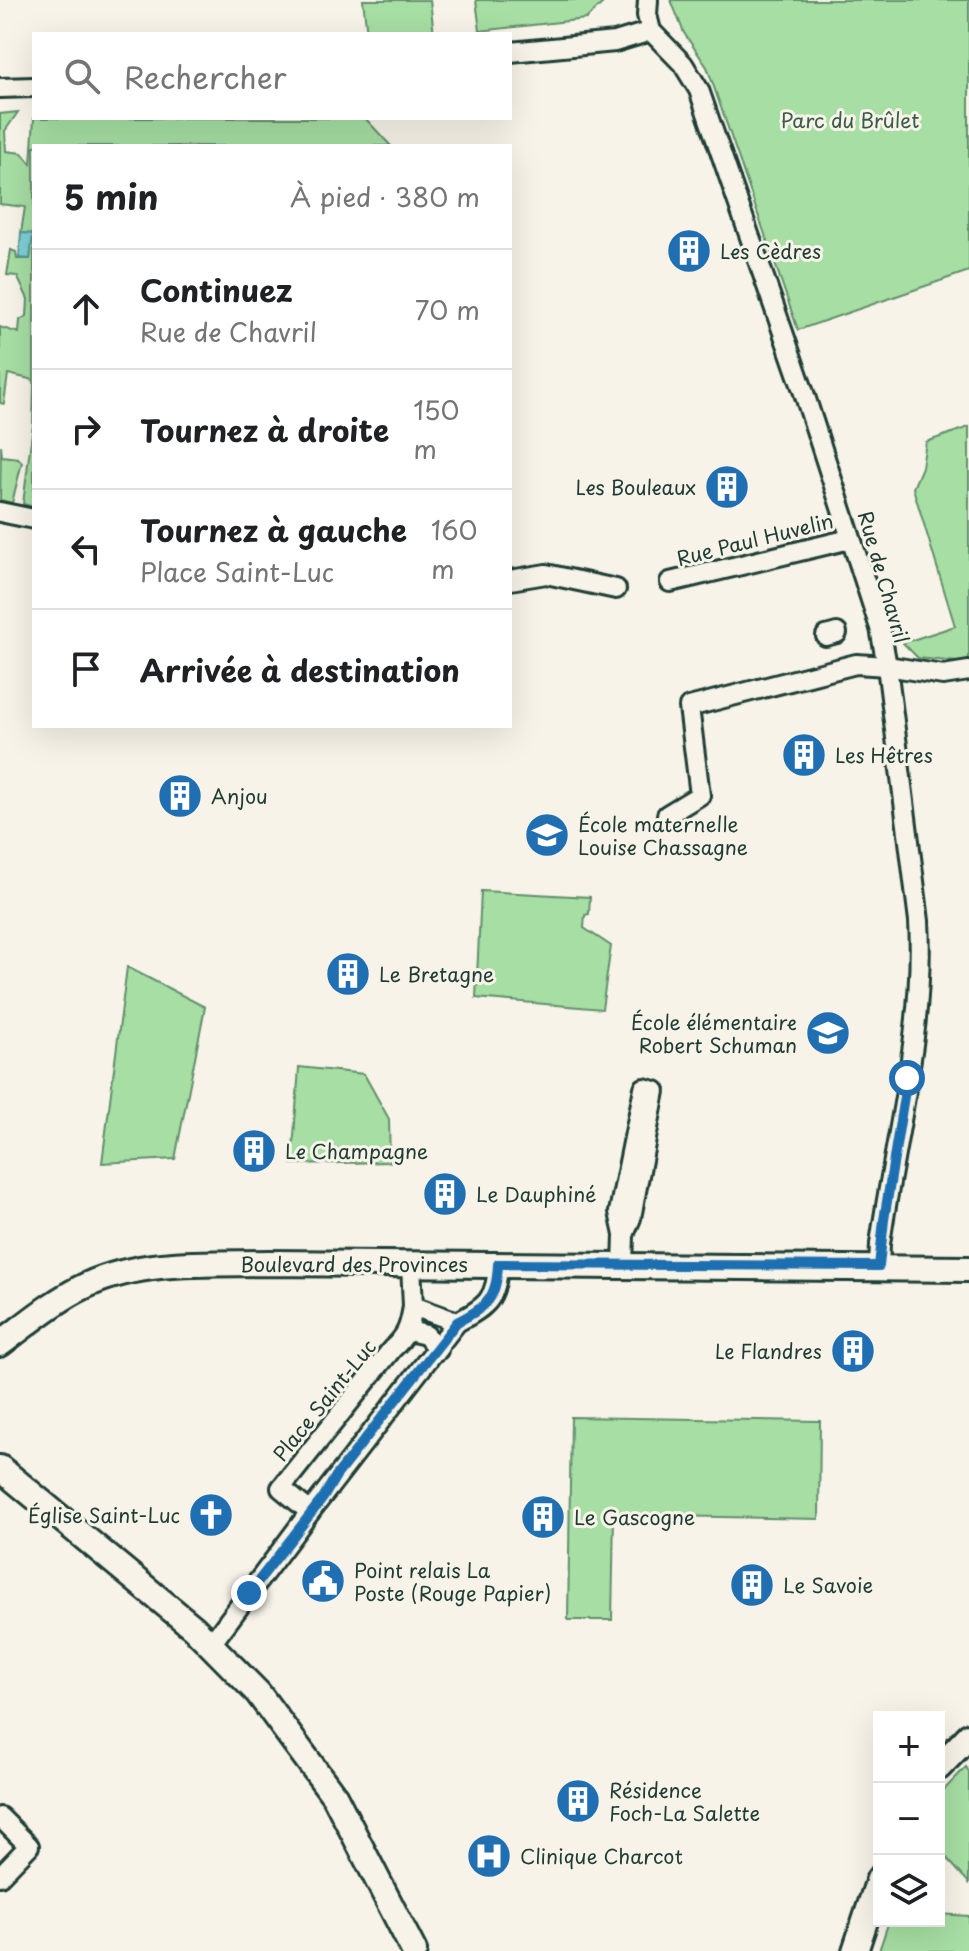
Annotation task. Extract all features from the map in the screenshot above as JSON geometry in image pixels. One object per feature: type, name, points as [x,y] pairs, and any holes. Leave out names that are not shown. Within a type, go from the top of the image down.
[{"type":"main road","name":"Boulevard des Provinces","points":[[0,1344],[57,1302],[89,1284],[154,1266],[498,1264],[969,1269]]},
{"type":"main road","points":[[0,1468],[211,1644],[258,1693],[335,1797],[414,1951]]},
{"type":"main road","points":[[945,1761],[969,1736]]},
{"type":"main road","points":[[855,1951],[873,1897]]},
{"type":"street","points":[[512,52],[615,42],[651,31],[647,15],[648,0]]},
{"type":"street","name":"Rue de Chavril","points":[[651,31],[683,64],[699,90],[809,407],[880,628],[919,921],[921,963],[920,990],[879,1266]]},
{"type":"street","points":[[0,88],[32,87]]},
{"type":"street","points":[[0,512],[32,519]]},
{"type":"street","name":"Rue Paul Huvelin","points":[[670,582],[850,539]]},
{"type":"street","points":[[512,580],[546,574],[616,589]]},
{"type":"street","points":[[667,815],[700,795],[689,707],[856,664],[943,675],[969,671]]},
{"type":"street","points":[[623,1265],[624,1235],[619,1212],[644,1088],[655,1091],[631,1218],[624,1235]]},
{"type":"street","points":[[411,1264],[413,1306],[409,1331],[426,1335],[438,1350]]},
{"type":"street","points":[[211,1644],[323,1498],[336,1476],[457,1322],[475,1313],[491,1299],[498,1283],[498,1264]]},
{"type":"street","points":[[413,1306],[457,1322]]},
{"type":"street","name":"Place Saint-Luc","points":[[310,1512],[281,1488],[409,1331]]},
{"type":"street","points":[[0,1817],[29,1846],[0,1876]]},
{"type":"green space","points":[[363,0],[430,0],[434,32],[367,32]]},
{"type":"green space","points":[[476,0],[606,0],[586,19],[480,31]]},
{"type":"green space","name":"Parc du Brûlet","points":[[671,0],[969,0],[969,271],[798,330],[707,67],[684,33]]},
{"type":"green space","points":[[18,112],[5,131],[6,151],[22,153],[31,164],[32,149],[32,234],[21,233],[25,207],[0,204],[0,114]]},
{"type":"green space","points":[[34,120],[367,120],[389,144],[32,144]]},
{"type":"green space","points":[[32,234],[32,380],[8,374],[4,404],[0,403],[0,327],[19,333],[20,320],[27,316],[28,299],[17,276],[7,275],[11,250],[16,252],[17,259],[30,259]]},
{"type":"green space","points":[[969,427],[969,660],[957,662],[918,658],[903,643],[955,626],[913,488],[922,467],[926,442]]},
{"type":"green space","points":[[32,432],[32,506],[23,504]]},
{"type":"green space","points":[[1,445],[2,456],[18,458],[22,462],[12,503],[0,500]]},
{"type":"green space","points":[[481,891],[590,897],[584,928],[611,946],[602,1009],[476,998]]},
{"type":"green space","points":[[127,967],[205,1007],[175,1159],[102,1163]]},
{"type":"green space","points":[[299,1067],[364,1074],[389,1119],[390,1162],[292,1164]]},
{"type":"green space","points":[[571,1417],[820,1421],[819,1519],[614,1515],[612,1620],[568,1620]]},
{"type":"green space","points":[[966,1767],[969,1772],[969,1883],[945,1856],[945,1789]]},
{"type":"green space","points":[[945,1914],[969,1916],[969,1951],[879,1951],[887,1927],[945,1927]]},
{"type":"water","points":[[21,233],[32,234],[30,259],[19,258]]},
{"type":"place","name":"Les Cèdres","points":[[689,251]]},
{"type":"place","name":"Les Bouleaux","points":[[727,487]]},
{"type":"place","name":"Les Hêtres","points":[[804,755]]},
{"type":"place","name":"Anjou","points":[[180,796]]},
{"type":"place","name":"École maternelle Louise Chassagne","points":[[547,835]]},
{"type":"place","name":"Le Bretagne","points":[[348,974]]},
{"type":"place","name":"École élémentaire Robert Schuman","points":[[828,1033]]},
{"type":"place","name":"Le Champagne","points":[[254,1151]]},
{"type":"place","name":"Le Dauphiné","points":[[445,1194]]},
{"type":"place","name":"Le Flandres","points":[[853,1351]]},
{"type":"place","name":"Église Saint-Luc","points":[[211,1515]]},
{"type":"place","name":"Le Gascogne","points":[[543,1517]]},
{"type":"place","name":"Point relais La Poste (Rouge Papier)","points":[[323,1581]]},
{"type":"place","name":"Le Savoie","points":[[752,1585]]},
{"type":"place","name":"Résidence Foch-La Salette","points":[[578,1801]]},
{"type":"place","name":"Clinique Charcot","points":[[489,1856]]},
{"type":"route","points":[[249,1593],[457,1322],[475,1313],[491,1299],[498,1283],[498,1264],[879,1266],[907,1078]]}]
